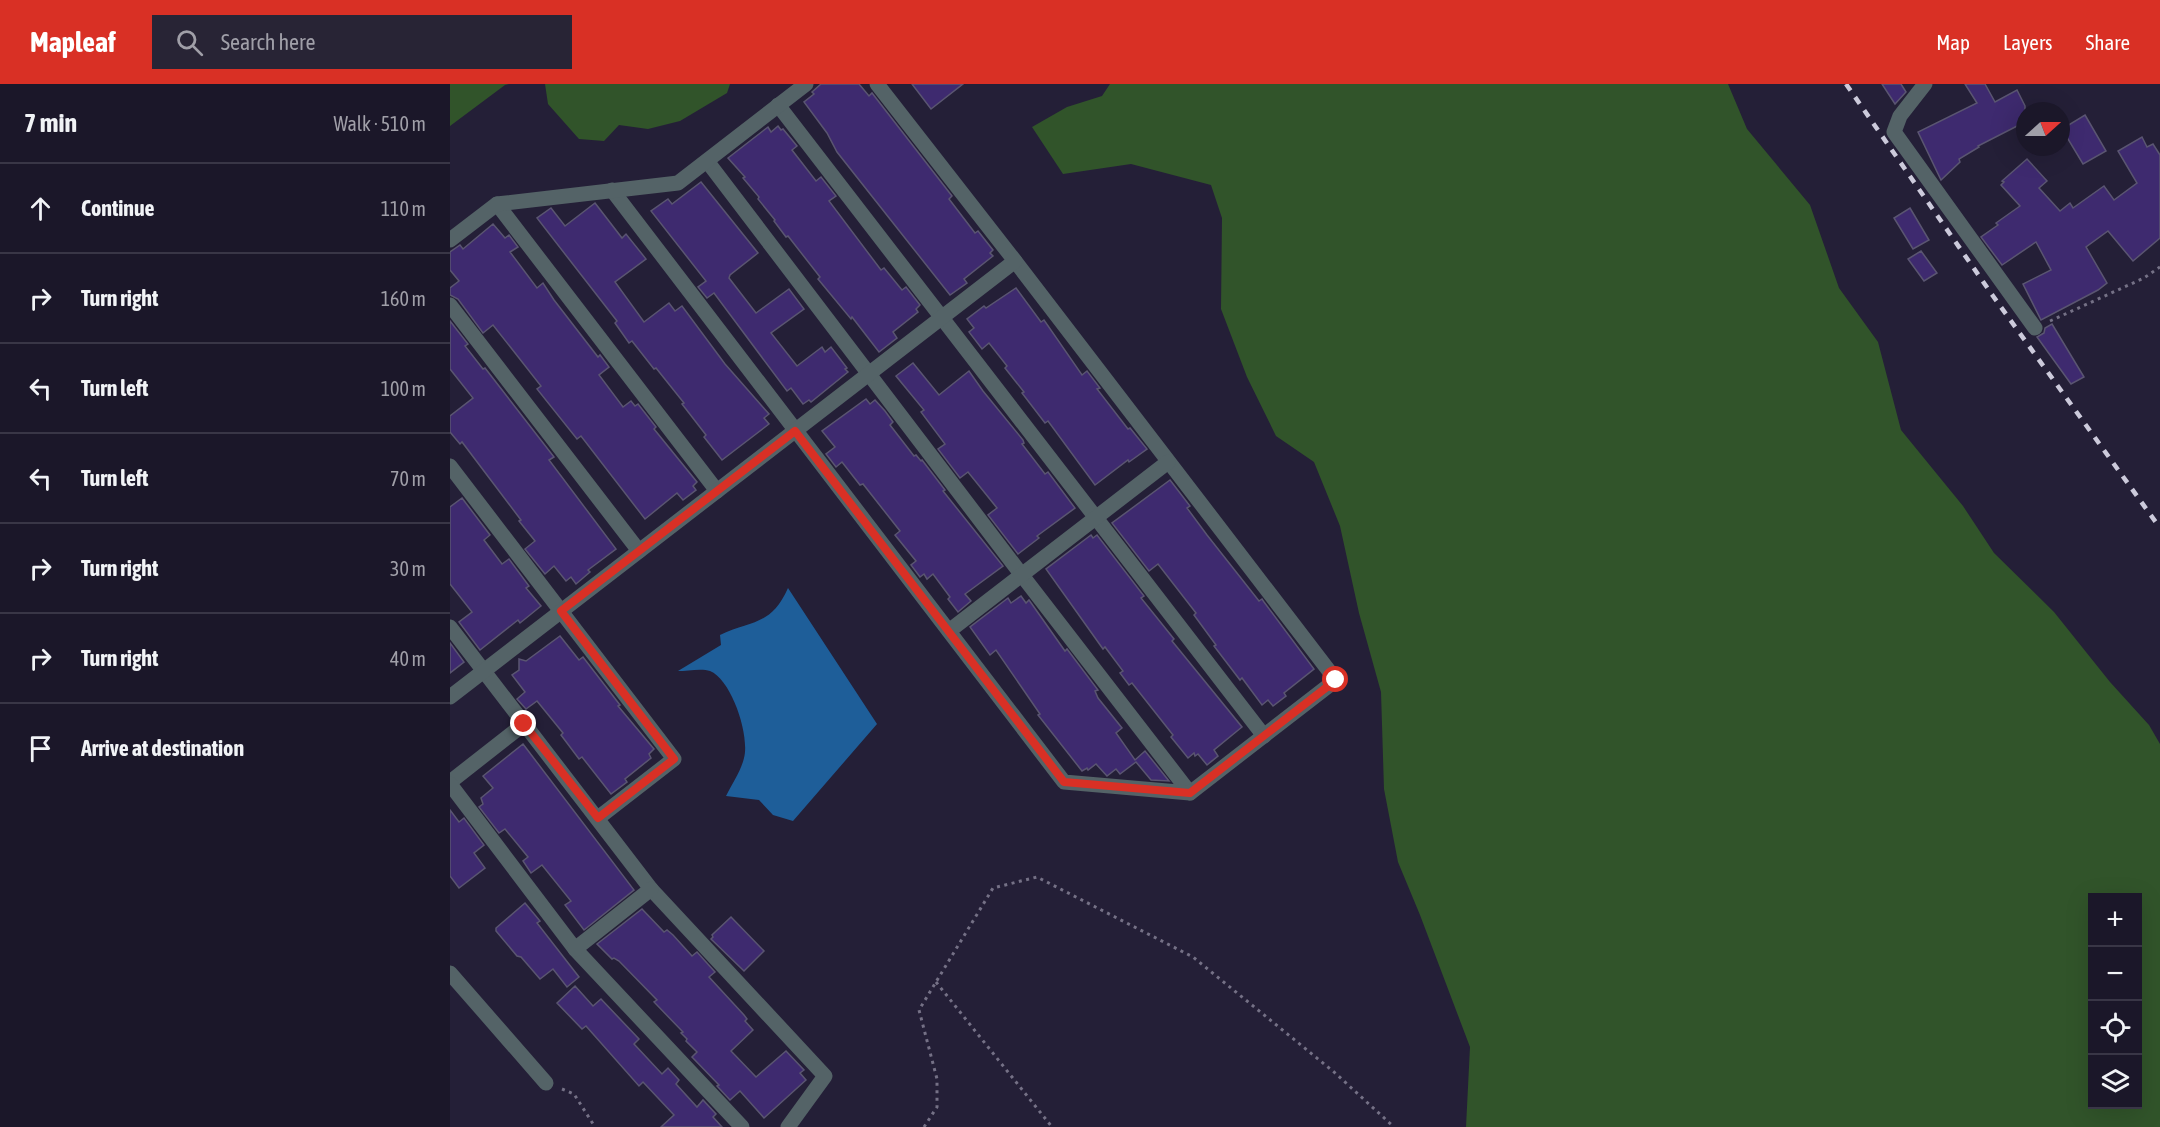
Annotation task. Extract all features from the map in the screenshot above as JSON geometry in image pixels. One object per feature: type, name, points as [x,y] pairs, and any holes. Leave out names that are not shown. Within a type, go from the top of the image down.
[{"type":"street","points":[[450,240],[497,204],[678,183],[806,84]]},
{"type":"street","points":[[612,190],[1064,782],[1190,793],[1336,680],[877,84]]},
{"type":"street","points":[[1925,84],[1900,116],[1894,132],[2035,328]]},
{"type":"street","points":[[778,105],[1264,736]]},
{"type":"street","points":[[707,161],[868,375],[1190,793]]},
{"type":"street","points":[[497,204],[717,491]]},
{"type":"street","points":[[450,697],[1015,261]]},
{"type":"street","points":[[450,305],[639,551]]},
{"type":"street","points":[[949,631],[1168,462]]},
{"type":"street","points":[[450,466],[674,759],[598,818]]},
{"type":"street","points":[[450,627],[651,889],[825,1076],[788,1127]]},
{"type":"street","points":[[524,724],[450,783],[575,949],[742,1127]]},
{"type":"street","points":[[575,949],[651,889]]},
{"type":"street","points":[[450,973],[546,1083]]},
{"type":"path","points":[[2035,328],[2144,278],[2160,267]]},
{"type":"path","points":[[924,1127],[937,1107],[937,1079],[920,1010],[993,888],[1037,878],[1193,957],[1334,1072],[1394,1127]]},
{"type":"path","points":[[936,982],[1052,1127]]},
{"type":"path","points":[[546,1083],[574,1094],[595,1127]]},
{"type":"green space","points":[[450,84],[509,84],[450,126]]},
{"type":"green space","points":[[545,84],[730,84],[727,93],[680,121],[648,129],[619,125],[604,141],[579,139],[548,104]]},
{"type":"green space","points":[[1110,84],[1728,84],[1747,129],[1810,205],[1839,288],[1878,342],[1901,430],[1963,506],[1994,553],[2054,612],[2110,682],[2149,725],[2160,744],[2160,1127],[1466,1127],[1470,1047],[1398,862],[1384,789],[1381,692],[1359,613],[1340,526],[1314,462],[1276,436],[1247,377],[1221,309],[1222,218],[1211,185],[1131,164],[1063,174],[1032,127],[1067,107],[1102,96]]},
{"type":"water","points":[[788,588],[877,724],[793,821],[773,815],[759,800],[726,796],[739,773],[744,758],[744,736],[738,710],[718,676],[707,670],[678,671],[721,645],[720,635],[767,616],[782,600]]},
{"type":"building","points":[[821,84],[859,84],[869,96],[872,93],[952,196],[949,199],[975,233],[978,231],[993,250],[990,253],[993,256],[964,279],[967,283],[950,295],[837,152],[827,133],[804,102]]},
{"type":"building","points":[[912,84],[963,84],[931,109]]},
{"type":"building","points":[[1882,84],[1901,84],[1906,92],[1895,104]]},
{"type":"building","points":[[1965,84],[1985,84],[1995,102],[2017,90],[2023,102],[2016,102],[2016,127],[1978,146],[1959,159],[1960,162],[1941,180],[1918,132],[1977,103]]},
{"type":"building","points":[[2085,115],[2106,151],[2083,164],[2070,142],[2070,124]]},
{"type":"building","points":[[778,126],[797,146],[792,150],[816,181],[821,177],[836,196],[829,201],[881,270],[884,268],[902,290],[906,287],[920,305],[916,309],[918,312],[893,332],[897,338],[879,352],[818,279],[820,277],[788,236],[786,237],[743,178],[745,177],[728,158],[768,127],[771,132]]},
{"type":"building","points":[[2142,137],[2147,147],[2153,144],[2160,155],[2160,238],[2133,261],[2108,231],[2086,247],[2107,283],[2041,320],[2023,284],[2051,270],[2036,242],[2002,265],[1981,237],[2020,206],[2001,185],[2004,182],[2002,181],[2027,159],[2047,181],[2039,188],[2060,211],[2070,203],[2073,208],[2104,186],[2114,200],[2137,183],[2118,151]]},
{"type":"building","points":[[701,182],[758,253],[729,278],[756,313],[789,289],[804,309],[771,333],[797,366],[822,347],[825,352],[831,347],[847,368],[845,369],[848,372],[811,402],[809,400],[803,404],[791,388],[787,391],[714,293],[707,298],[698,287],[706,281],[651,211],[668,199],[672,204]]},
{"type":"building","points":[[595,203],[622,238],[626,234],[646,259],[615,282],[644,322],[669,303],[675,311],[682,306],[725,364],[769,414],[764,418],[769,424],[722,460],[682,404],[684,403],[632,341],[629,343],[615,323],[617,321],[537,218],[551,208],[565,226]]},
{"type":"building","points":[[1910,208],[1929,240],[1913,249],[1894,218]]},
{"type":"building","points":[[493,224],[505,238],[509,235],[518,247],[510,252],[537,288],[543,283],[598,357],[600,355],[609,367],[599,375],[623,407],[631,401],[635,406],[638,404],[656,427],[654,429],[697,482],[693,486],[696,490],[683,500],[677,493],[645,519],[581,436],[577,439],[537,389],[541,386],[493,325],[483,333],[458,299],[450,295],[450,288],[459,281],[450,270],[450,252],[460,245],[463,249]]},
{"type":"building","points":[[1921,251],[1937,273],[1924,281],[1908,259]]},
{"type":"building","points":[[1016,288],[1041,322],[1044,320],[1082,375],[1087,371],[1100,388],[1097,389],[1147,449],[1095,485],[1048,421],[1045,423],[1022,393],[1024,392],[1005,368],[1007,366],[989,343],[982,349],[969,332],[974,328],[967,319],[984,306],[986,308]]},
{"type":"building","points":[[450,321],[468,344],[465,346],[483,369],[485,368],[554,457],[549,460],[616,549],[588,570],[590,572],[576,584],[571,577],[566,581],[554,566],[545,574],[525,549],[535,541],[519,521],[521,520],[462,442],[460,444],[450,432],[450,416],[473,398],[450,369]]},
{"type":"building","points":[[2052,324],[2084,377],[2071,384],[2037,337]]},
{"type":"building","points":[[913,363],[939,395],[969,371],[1023,440],[1022,444],[1045,474],[1048,472],[1075,508],[1037,536],[1039,538],[1018,554],[988,515],[997,508],[968,472],[960,478],[938,449],[945,444],[921,412],[924,410],[896,376]]},
{"type":"building","points":[[866,399],[870,404],[875,400],[885,411],[893,422],[890,425],[914,456],[922,460],[945,490],[943,491],[1003,566],[965,594],[971,601],[958,612],[933,574],[927,579],[924,574],[920,577],[911,565],[916,561],[895,535],[900,531],[863,484],[860,485],[842,462],[836,467],[826,454],[835,447],[822,431]]},
{"type":"building","points":[[1170,480],[1190,506],[1187,508],[1207,535],[1259,601],[1262,599],[1314,669],[1284,693],[1286,696],[1273,706],[1268,700],[1262,705],[1242,678],[1240,680],[1214,646],[1216,645],[1194,615],[1196,613],[1158,564],[1149,571],[1112,523]]},
{"type":"building","points":[[462,498],[490,535],[484,540],[502,564],[509,559],[529,586],[526,588],[541,606],[520,623],[518,620],[480,650],[459,622],[472,612],[450,584],[450,507]]},
{"type":"building","points":[[1091,535],[1093,538],[1097,535],[1144,596],[1141,598],[1174,639],[1172,641],[1242,727],[1214,750],[1218,756],[1207,765],[1198,754],[1195,756],[1194,753],[1188,758],[1132,683],[1129,685],[1120,673],[1123,671],[1105,647],[1103,649],[1046,569]]},
{"type":"building","points":[[1021,596],[1026,603],[1029,600],[1065,651],[1067,649],[1098,690],[1095,691],[1098,698],[1122,728],[1116,733],[1135,760],[1145,751],[1169,781],[1151,780],[1136,762],[1120,774],[1116,769],[1107,776],[1096,764],[1082,771],[1038,715],[1040,714],[996,650],[990,655],[970,627],[1008,598],[1011,603]]},
{"type":"building","points":[[560,636],[579,660],[583,657],[620,705],[618,706],[654,749],[649,754],[651,758],[611,794],[582,757],[579,759],[561,735],[563,733],[537,701],[526,709],[517,699],[525,692],[512,675],[519,670],[519,659],[526,661]]},
{"type":"building","points":[[450,643],[464,662],[450,673]]},
{"type":"building","points":[[523,744],[634,890],[584,930],[565,905],[571,901],[542,865],[531,873],[523,861],[528,857],[505,829],[499,833],[479,807],[483,804],[481,798],[493,788],[483,776]]},
{"type":"building","points":[[450,810],[459,822],[464,818],[484,845],[474,853],[485,868],[459,888],[450,876]]},
{"type":"building","points":[[525,903],[540,921],[537,923],[579,977],[567,987],[553,969],[540,979],[496,931],[496,928]]},
{"type":"building","points":[[642,909],[664,932],[667,930],[673,935],[692,956],[697,952],[715,972],[709,977],[747,1019],[745,1021],[753,1030],[731,1051],[756,1077],[786,1051],[804,1070],[800,1073],[806,1080],[764,1118],[740,1091],[730,1100],[692,1057],[697,1052],[686,1041],[687,1039],[681,1033],[683,1032],[654,1002],[657,1000],[619,961],[612,959],[597,944]]},
{"type":"building","points":[[731,917],[764,951],[744,971],[711,939],[712,935]]},
{"type":"building","points":[[575,986],[593,1006],[601,999],[639,1039],[634,1044],[662,1074],[668,1068],[679,1080],[676,1084],[697,1107],[703,1100],[716,1114],[713,1117],[722,1127],[661,1127],[674,1115],[643,1082],[639,1086],[586,1026],[582,1029],[557,1003]]},
{"type":"railway","points":[[1846,84],[1993,296],[2160,528]]},
{"type":"route","points":[[524,724],[598,818],[674,759],[561,611],[795,431],[1064,782],[1190,793],[1336,680]]}]
